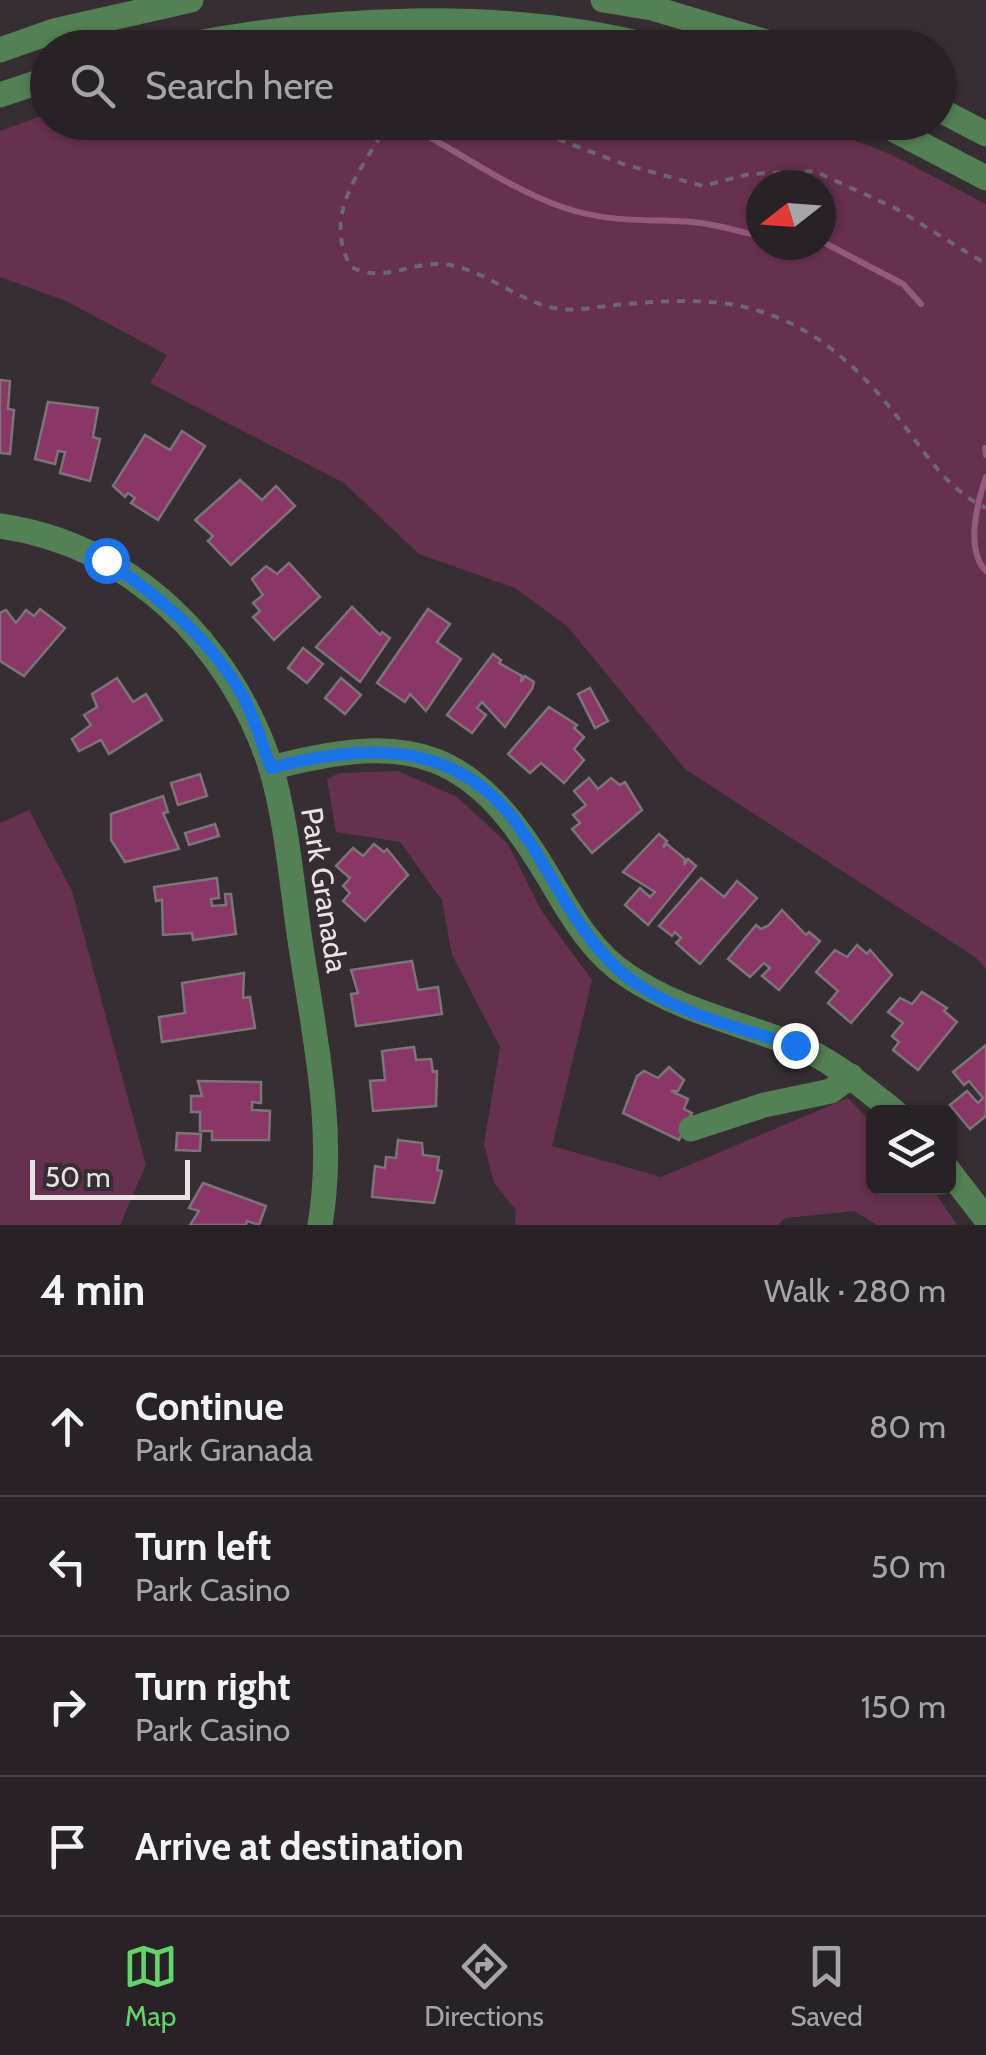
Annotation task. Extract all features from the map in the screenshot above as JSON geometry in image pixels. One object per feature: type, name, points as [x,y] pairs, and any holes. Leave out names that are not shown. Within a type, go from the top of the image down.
[{"type":"street","points":[[58,30],[192,0]]},
{"type":"street","points":[[602,0],[652,8],[727,30]]},
{"type":"street","points":[[282,30],[451,22],[544,30]]},
{"type":"street","points":[[0,50],[30,39]]},
{"type":"street","points":[[0,95],[30,85]]},
{"type":"street","points":[[956,118],[986,134]]},
{"type":"street","points":[[913,140],[986,178]]},
{"type":"street","name":"Park Granada","points":[[0,526],[42,532],[106,560],[165,601],[243,696],[271,768],[325,1101],[326,1190],[320,1225]]},
{"type":"street","points":[[271,768],[334,751],[399,753],[436,760],[480,784],[515,820],[569,912],[622,972],[663,999],[795,1045],[850,1076],[885,1105]]},
{"type":"street","points":[[691,1129],[764,1105],[830,1091],[850,1076]]},
{"type":"street","points":[[956,1180],[986,1219]]},
{"type":"path","points":[[379,140],[340,208],[338,232],[352,267],[367,275],[440,264],[460,268],[555,308],[707,301],[752,308],[796,324],[836,349],[869,382],[943,477],[965,497],[985,507]]},
{"type":"path","points":[[564,140],[703,186],[749,174],[814,171],[895,208],[986,264]]},
{"type":"shaded area","points":[[30,120],[30,140],[854,140],[890,154],[986,204],[986,969],[975,957],[685,769],[567,626],[515,588],[419,554],[344,483],[150,383],[167,355],[66,301],[0,277],[0,131]]},
{"type":"shaded area","points":[[398,771],[457,797],[508,844],[541,910],[592,980],[552,1146],[661,1177],[848,1098],[866,1117],[866,1195],[937,1195],[957,1225],[877,1225],[854,1211],[786,1218],[777,1225],[515,1225],[516,1210],[494,1183],[484,1144],[500,1047],[452,955],[442,900],[400,842],[336,832],[327,779],[339,773]]},
{"type":"shaded area","points":[[29,810],[72,891],[146,1165],[120,1225],[0,1225],[0,823]]},
{"type":"building","points":[[0,380],[10,381],[8,409],[14,410],[10,454],[0,453]]},
{"type":"building","points":[[48,402],[98,408],[93,437],[100,439],[90,481],[60,473],[65,452],[58,451],[55,464],[35,459]]},
{"type":"building","points":[[182,431],[205,446],[158,520],[131,503],[135,498],[128,493],[125,497],[113,486],[145,435],[170,450]]},
{"type":"building","points":[[240,480],[262,500],[276,486],[295,506],[231,565],[208,541],[213,536],[195,520]]},
{"type":"building","points":[[289,563],[320,597],[274,640],[253,617],[260,611],[253,603],[263,595],[252,579],[266,566],[277,574]]},
{"type":"building","points":[[352,607],[380,635],[382,632],[390,638],[360,682],[316,647]]},
{"type":"building","points":[[40,609],[65,628],[24,676],[0,661],[0,613],[6,610],[16,623],[26,610],[34,616]]},
{"type":"building","points":[[428,609],[450,624],[437,642],[461,659],[426,711],[410,694],[405,702],[377,683]]},
{"type":"building","points":[[303,648],[323,664],[307,683],[288,668]]},
{"type":"building","points":[[493,654],[501,660],[499,663],[522,676],[521,682],[525,676],[534,682],[505,727],[482,702],[477,708],[486,715],[472,733],[447,715]]},
{"type":"building","points":[[117,678],[133,702],[146,694],[162,720],[109,754],[101,740],[79,751],[72,739],[91,725],[84,715],[97,707],[92,694]]},
{"type":"building","points":[[341,678],[361,695],[345,714],[325,698]]},
{"type":"building","points":[[590,688],[608,721],[595,728],[578,694]]},
{"type":"building","points":[[549,707],[577,725],[574,728],[584,737],[574,749],[584,760],[564,783],[541,763],[530,773],[508,754]]},
{"type":"building","points":[[200,774],[207,796],[178,805],[171,783]]},
{"type":"building","points":[[589,778],[598,789],[611,778],[620,785],[625,782],[642,810],[592,853],[572,829],[580,823],[573,815],[586,805],[574,791]]},
{"type":"building","points":[[163,796],[168,812],[163,813],[179,849],[125,862],[111,840],[111,814]]},
{"type":"building","points":[[215,824],[219,836],[189,845],[185,833]]},
{"type":"building","points":[[659,834],[667,841],[663,847],[667,844],[685,859],[684,865],[688,859],[696,866],[648,925],[625,905],[640,888],[650,897],[655,892],[623,872]]},
{"type":"building","points":[[374,844],[384,852],[387,849],[408,875],[365,921],[343,901],[350,893],[343,886],[350,878],[336,866],[353,848],[363,856]]},
{"type":"building","points":[[217,878],[219,898],[211,899],[212,906],[226,905],[225,894],[231,894],[236,934],[193,940],[192,933],[163,935],[162,900],[156,901],[154,887]]},
{"type":"building","points":[[701,878],[724,897],[737,881],[757,898],[700,964],[676,943],[681,938],[675,932],[672,936],[659,926]]},
{"type":"building","points":[[782,910],[806,935],[809,932],[820,941],[779,990],[762,976],[770,968],[764,963],[750,977],[728,959],[756,925],[761,929],[769,925]]},
{"type":"building","points":[[857,945],[867,954],[870,950],[892,975],[851,1023],[828,1003],[838,991],[816,972],[835,950],[847,957]]},
{"type":"building","points":[[412,961],[418,990],[438,987],[442,1014],[356,1026],[351,994],[358,993],[351,970]]},
{"type":"building","points":[[244,973],[243,998],[250,997],[255,1028],[162,1042],[159,1017],[185,1013],[182,983]]},
{"type":"building","points":[[922,992],[947,1008],[944,1011],[957,1022],[918,1070],[893,1050],[899,1042],[892,1036],[903,1023],[888,1012],[900,998],[912,1004]]},
{"type":"building","points":[[986,1045],[986,1116],[970,1129],[956,1112],[956,1105],[950,1105],[967,1091],[978,1103],[983,1098],[969,1081],[964,1085],[953,1072]]},
{"type":"building","points":[[414,1047],[416,1060],[431,1059],[433,1072],[437,1071],[436,1106],[373,1111],[370,1081],[385,1080],[382,1051]]},
{"type":"building","points":[[669,1067],[684,1080],[678,1091],[671,1091],[688,1099],[684,1109],[692,1113],[679,1140],[623,1113],[637,1076],[644,1071],[658,1078]]},
{"type":"building","points":[[198,1081],[261,1082],[261,1103],[252,1102],[252,1110],[270,1111],[269,1140],[212,1140],[212,1131],[200,1131],[200,1112],[191,1112],[191,1096],[202,1096]]},
{"type":"building","points":[[177,1133],[201,1134],[200,1151],[176,1150]]},
{"type":"building","points":[[398,1140],[422,1143],[423,1155],[439,1157],[437,1170],[442,1171],[434,1203],[372,1197],[375,1166],[385,1168],[386,1157],[396,1158]]},
{"type":"building","points":[[203,1183],[266,1206],[259,1225],[247,1221],[246,1225],[190,1225],[199,1211],[189,1208]]},
{"type":"waterway","points":[[433,140],[543,200],[581,213],[702,223],[746,233]]},
{"type":"waterway","points":[[836,249],[903,284],[921,304]]},
{"type":"waterway","points":[[985,448],[986,455]]},
{"type":"waterway","points":[[986,477],[974,539],[986,571]]},
{"type":"route","points":[[106,560],[165,601],[208,649],[243,696],[271,768],[334,751],[399,753],[436,760],[480,784],[515,820],[569,912],[593,944],[622,972],[663,999],[795,1045]]}]
